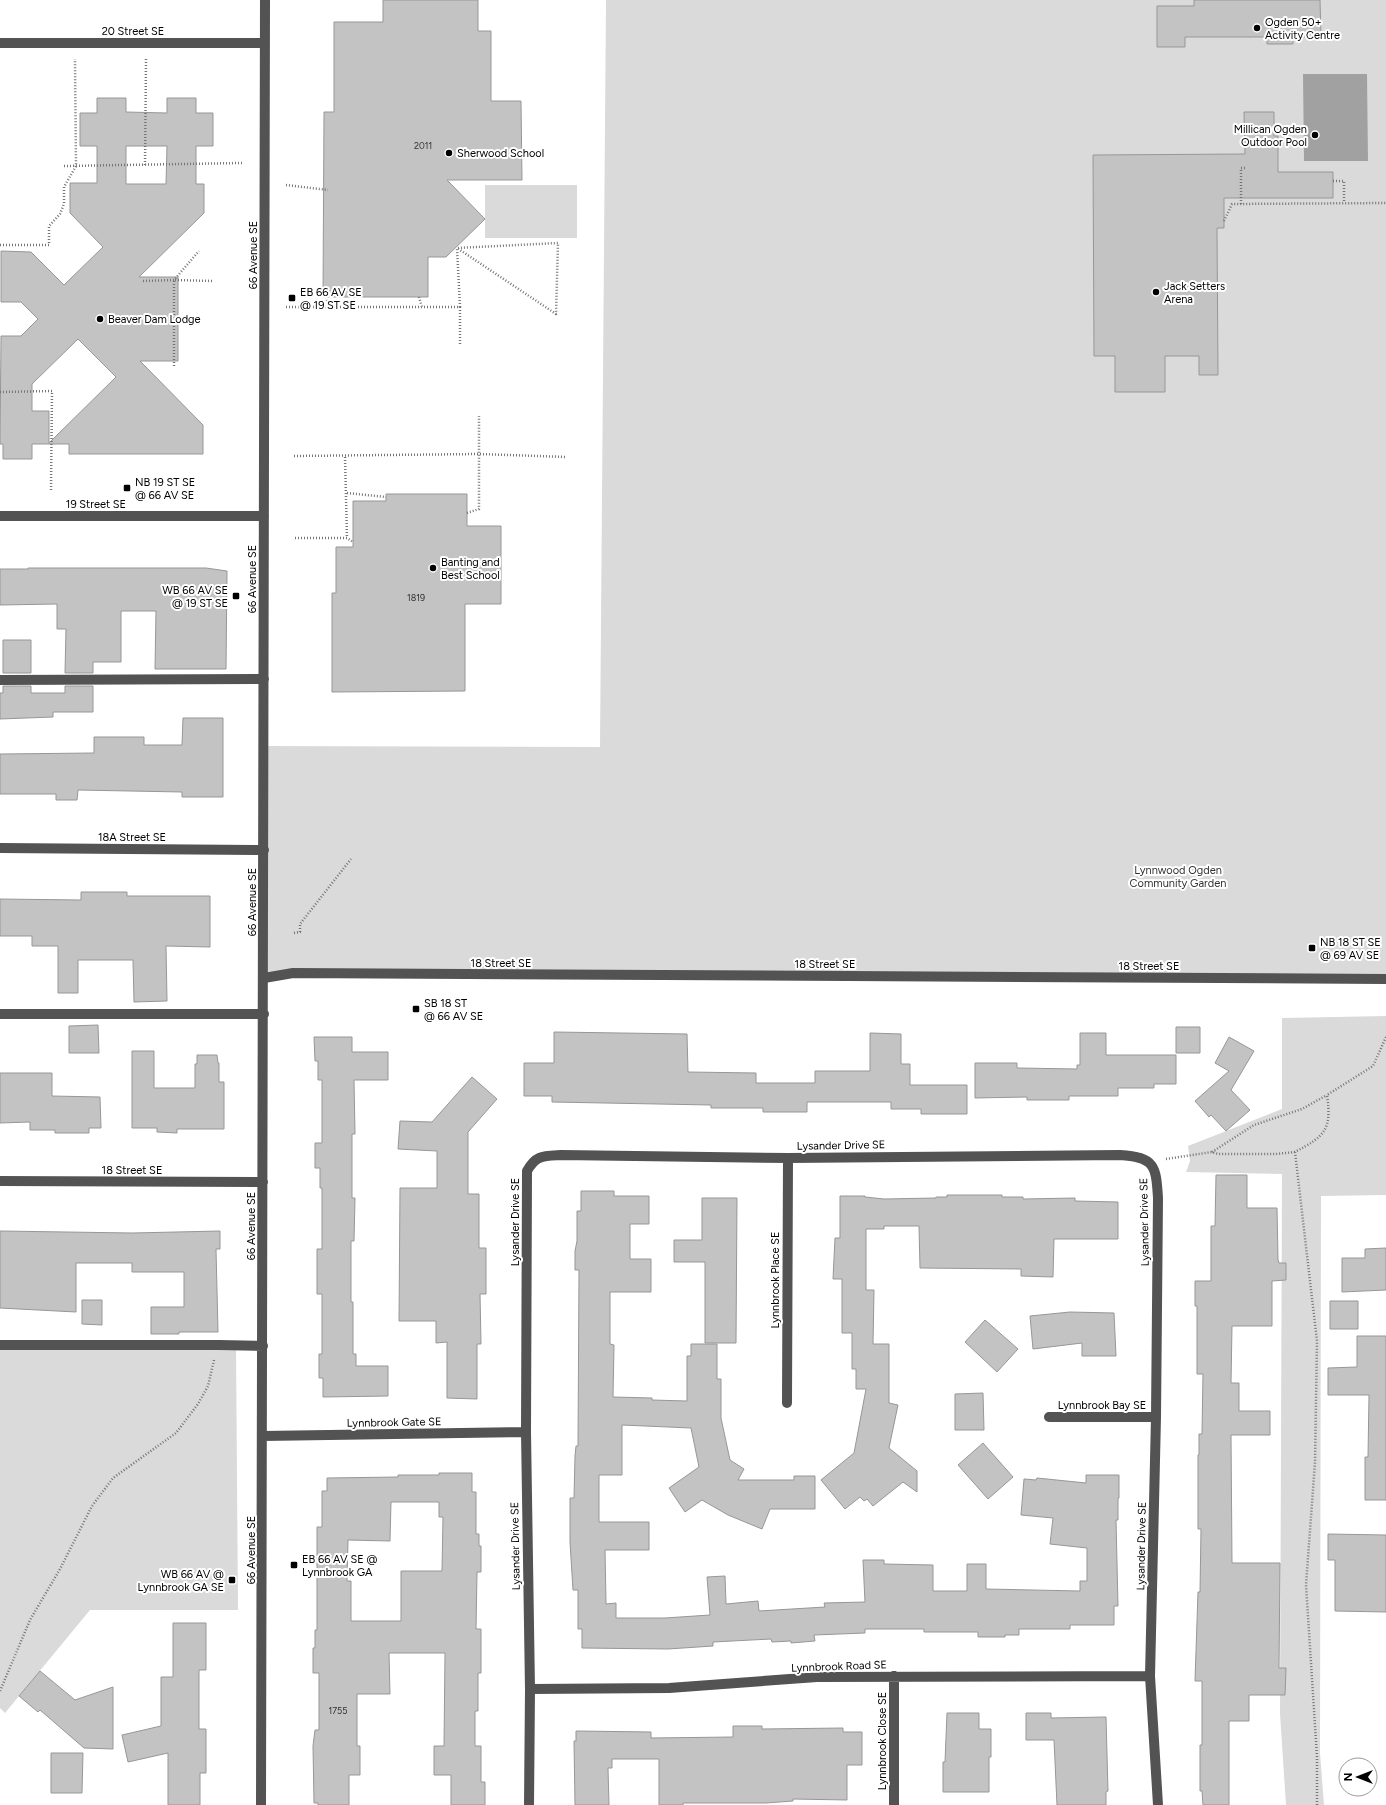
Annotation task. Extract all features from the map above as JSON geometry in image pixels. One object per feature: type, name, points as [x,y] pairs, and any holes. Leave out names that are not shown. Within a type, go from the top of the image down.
[{"type":"street","name":"66 Avenue SE","points":[[261,1805],[266,0]]},
{"type":"street","name":"20 Street SE","points":[[0,43],[266,43]]},
{"type":"street","name":"19 Street SE","points":[[0,516],[264,516]]},
{"type":"street","points":[[0,680],[264,679]]},
{"type":"street","name":"18A Street SE","points":[[0,848],[264,850]]},
{"type":"street","name":"18 Street SE","points":[[264,978],[301,974],[1386,979]]},
{"type":"street","points":[[0,1014],[264,1014]]},
{"type":"street","name":"Lysander Drive SE","points":[[529,1805],[530,1689],[526,1432],[527,1170],[533,1160],[544,1156],[561,1155],[788,1158],[1120,1155],[1138,1156],[1149,1161],[1156,1175],[1158,1198],[1156,1417],[1150,1676],[1158,1805]]},
{"type":"street","name":"Lynnbrook Place SE","points":[[787,1403],[788,1158]]},
{"type":"street","name":"18 Street SE","points":[[0,1182],[263,1182]]},
{"type":"street","points":[[0,1345],[219,1344],[263,1346]]},
{"type":"street","name":"Lynnbrook Bay SE","points":[[1049,1416],[1156,1417]]},
{"type":"street","name":"Lynnbrook Gate SE","points":[[263,1436],[526,1432]]},
{"type":"street","name":"Lynnbrook Close SE","points":[[894,1676],[894,1805]]},
{"type":"street","name":"Lynnbrook Road SE","points":[[530,1689],[669,1688],[817,1677],[1150,1676]]},
{"type":"path","points":[[0,245],[49,245],[49,226],[60,214],[64,204],[64,187],[76,166],[75,58]]},
{"type":"path","points":[[146,58],[146,165]]},
{"type":"path","points":[[64,166],[242,163]]},
{"type":"path","points":[[1241,204],[1241,168],[1245,168]]},
{"type":"path","points":[[1333,180],[1344,181],[1344,203]]},
{"type":"path","points":[[286,185],[328,190]]},
{"type":"path","points":[[1224,221],[1232,204],[1386,203]]},
{"type":"path","points":[[558,243],[556,314],[464,252],[457,248],[558,243]]},
{"type":"path","points":[[457,248],[460,344]]},
{"type":"path","points":[[174,366],[174,280],[199,251]]},
{"type":"path","points":[[143,281],[213,281]]},
{"type":"path","points":[[326,297],[329,307]]},
{"type":"path","points":[[419,297],[422,307]]},
{"type":"path","points":[[286,307],[460,307]]},
{"type":"path","points":[[0,392],[52,391],[51,492]]},
{"type":"path","points":[[467,513],[479,509],[479,416]]},
{"type":"path","points":[[294,456],[345,457],[479,454],[567,457]]},
{"type":"path","points":[[345,457],[346,538]]},
{"type":"path","points":[[346,493],[386,497]]},
{"type":"path","points":[[295,538],[346,538],[353,542]]},
{"type":"path","points":[[294,933],[300,932],[300,924],[351,859]]},
{"type":"path","points":[[1149,1161],[1212,1152],[1254,1125],[1302,1109],[1373,1066],[1386,1037]]},
{"type":"path","points":[[1212,1152],[1218,1154],[1276,1154],[1294,1152],[1314,1143],[1324,1132],[1330,1115],[1327,1094]]},
{"type":"path","points":[[1294,1152],[1317,1341],[1315,1462],[1306,1585],[1317,1757],[1317,1805]]},
{"type":"path","points":[[0,1691],[30,1620],[60,1568],[92,1506],[113,1478],[176,1433],[198,1404],[208,1386],[219,1344]]},
{"type":"green space","name":"Lynnwood Ogden Community Garden","points":[[606,0],[1386,0],[1386,979],[264,978],[264,746],[600,747]]},
{"type":"green space","points":[[485,185],[577,185],[577,238],[485,238]]},
{"type":"green space","points":[[1386,1016],[1386,1195],[1321,1196],[1320,1753],[1324,1805],[1286,1805],[1280,1714],[1282,1174],[1186,1172],[1190,1161],[1188,1146],[1282,1109],[1282,1018]]},
{"type":"green space","points":[[0,1344],[236,1345],[238,1610],[90,1610],[5,1713],[0,1708]]},
{"type":"shaded area","points":[[1303,74],[1367,74],[1368,161],[1304,161]]},
{"type":"building","points":[[383,0],[478,0],[478,31],[491,31],[491,101],[521,101],[522,180],[447,180],[485,219],[446,257],[428,257],[428,297],[323,297],[324,112],[334,112],[334,22],[383,22]]},
{"type":"building","name":"Ogden 50+ Activity Centre","points":[[1194,0],[1320,0],[1321,37],[1293,37],[1293,44],[1267,44],[1267,37],[1185,37],[1185,47],[1157,47],[1157,6],[1194,6]]},
{"type":"building","name":"Beaver Dam Lodge","points":[[97,98],[126,98],[126,112],[167,113],[167,98],[196,98],[196,113],[213,113],[213,146],[196,146],[196,184],[204,184],[204,213],[139,277],[178,277],[178,361],[140,361],[203,425],[203,454],[69,454],[69,444],[32,444],[32,459],[3,459],[3,444],[0,444],[1,336],[21,336],[38,319],[21,302],[1,302],[1,251],[31,252],[64,285],[103,247],[70,213],[70,183],[97,183],[97,146],[80,146],[80,113],[97,113]],"holes":[[[126,146],[167,146],[166,184],[126,184]],[[78,339],[116,377],[49,443],[49,411],[32,411],[32,384]]]},
{"type":"building","name":"Jack Setters Arena","points":[[1244,112],[1274,112],[1274,136],[1278,136],[1278,172],[1333,172],[1333,198],[1224,198],[1224,228],[1217,228],[1218,375],[1199,375],[1199,356],[1165,356],[1165,392],[1115,392],[1115,356],[1094,356],[1093,155],[1245,154]]},
{"type":"building","points":[[386,494],[467,494],[467,526],[501,526],[501,604],[465,604],[465,691],[332,692],[332,593],[336,593],[336,547],[353,547],[353,501],[386,501]]},
{"type":"building","points":[[206,568],[227,571],[226,669],[155,669],[156,611],[121,611],[121,662],[93,662],[93,673],[65,673],[66,629],[57,629],[57,604],[0,605],[0,569]]},
{"type":"building","points":[[3,640],[31,640],[31,673],[3,673]]},
{"type":"building","points":[[3,686],[31,686],[31,693],[65,693],[65,686],[93,686],[93,712],[53,712],[53,717],[0,719],[0,693],[3,693]]},
{"type":"building","points":[[183,718],[223,718],[223,797],[182,797],[182,792],[78,790],[77,800],[56,800],[56,794],[0,794],[0,754],[94,753],[94,737],[144,737],[144,745],[182,745]]},
{"type":"building","points":[[81,892],[127,892],[127,896],[210,896],[210,947],[166,946],[167,1001],[134,1002],[133,960],[78,960],[78,993],[58,993],[58,946],[32,946],[32,936],[0,936],[0,899],[81,900]]},
{"type":"building","points":[[98,1025],[99,1053],[69,1053],[69,1026]]},
{"type":"building","points":[[1176,1027],[1200,1027],[1200,1053],[1176,1053]]},
{"type":"building","points":[[554,1032],[687,1034],[688,1072],[756,1073],[756,1083],[815,1083],[815,1071],[870,1071],[870,1033],[901,1034],[901,1064],[910,1064],[910,1085],[967,1085],[967,1114],[921,1114],[921,1109],[891,1109],[891,1102],[807,1102],[807,1112],[763,1112],[763,1108],[711,1108],[711,1105],[552,1102],[552,1096],[524,1096],[524,1063],[554,1063]]},
{"type":"building","points":[[1080,1033],[1106,1033],[1106,1055],[1176,1055],[1176,1084],[1154,1084],[1154,1088],[1118,1088],[1118,1096],[1069,1096],[1069,1100],[1027,1100],[1027,1097],[975,1098],[975,1063],[1017,1063],[1017,1068],[1077,1069],[1077,1065],[1080,1065]]},
{"type":"building","points":[[314,1037],[352,1037],[352,1052],[388,1052],[388,1080],[354,1080],[355,1134],[352,1134],[352,1198],[355,1198],[354,1241],[351,1241],[351,1302],[353,1302],[353,1354],[356,1354],[356,1366],[388,1366],[388,1396],[323,1397],[323,1378],[319,1378],[319,1354],[322,1354],[322,1294],[317,1294],[317,1249],[322,1249],[322,1188],[320,1188],[320,1168],[315,1168],[315,1143],[322,1143],[322,1080],[318,1080],[318,1061],[315,1061]]},
{"type":"building","points":[[1229,1037],[1254,1051],[1231,1090],[1250,1110],[1226,1131],[1211,1115],[1209,1117],[1195,1101],[1229,1071],[1215,1063]]},
{"type":"building","points":[[132,1051],[154,1051],[154,1088],[195,1088],[195,1064],[197,1064],[197,1055],[217,1055],[219,1063],[219,1082],[224,1082],[224,1129],[177,1129],[177,1133],[157,1132],[157,1128],[132,1128]]},
{"type":"building","points":[[0,1073],[52,1073],[52,1096],[100,1097],[101,1128],[89,1128],[89,1133],[55,1133],[55,1130],[30,1130],[30,1122],[0,1123]]},
{"type":"building","points":[[472,1077],[497,1099],[468,1132],[468,1194],[479,1194],[479,1248],[486,1248],[486,1294],[480,1294],[481,1344],[477,1344],[477,1399],[447,1398],[447,1342],[436,1343],[436,1321],[399,1321],[400,1188],[437,1188],[437,1151],[398,1149],[400,1121],[432,1122]]},
{"type":"building","points":[[1216,1175],[1247,1175],[1247,1208],[1277,1208],[1278,1260],[1279,1263],[1286,1263],[1286,1280],[1272,1281],[1272,1326],[1232,1326],[1231,1383],[1239,1383],[1239,1411],[1270,1411],[1270,1435],[1231,1435],[1232,1563],[1280,1563],[1279,1668],[1286,1668],[1285,1695],[1249,1695],[1249,1721],[1229,1721],[1229,1805],[1203,1805],[1202,1791],[1200,1791],[1202,1681],[1195,1681],[1198,1592],[1200,1592],[1201,1529],[1198,1529],[1198,1455],[1199,1434],[1202,1434],[1203,1374],[1197,1374],[1197,1306],[1195,1306],[1195,1281],[1211,1281],[1211,1226],[1215,1226]]},
{"type":"building","points":[[581,1191],[614,1191],[614,1196],[649,1196],[649,1224],[630,1224],[630,1259],[651,1259],[651,1292],[610,1292],[610,1344],[614,1345],[613,1397],[687,1401],[687,1356],[691,1356],[691,1344],[717,1344],[717,1379],[721,1379],[721,1418],[730,1460],[744,1469],[738,1480],[794,1480],[794,1476],[815,1476],[815,1509],[770,1509],[762,1529],[728,1515],[702,1500],[685,1512],[669,1488],[699,1467],[691,1428],[622,1425],[622,1475],[599,1475],[599,1522],[649,1522],[649,1550],[605,1550],[606,1604],[616,1603],[616,1618],[665,1618],[710,1615],[707,1577],[725,1576],[726,1604],[758,1601],[759,1611],[825,1607],[824,1603],[865,1602],[863,1560],[884,1560],[884,1564],[933,1565],[933,1591],[967,1591],[967,1564],[986,1564],[986,1589],[1080,1591],[1080,1581],[1087,1581],[1087,1548],[1050,1544],[1053,1518],[1021,1515],[1024,1479],[1036,1480],[1037,1478],[1086,1483],[1086,1475],[1119,1475],[1118,1520],[1116,1520],[1118,1606],[1114,1606],[1114,1625],[1070,1625],[1070,1629],[1019,1629],[1019,1635],[1005,1635],[1005,1637],[978,1637],[978,1632],[924,1632],[924,1629],[865,1629],[865,1633],[814,1635],[815,1641],[791,1643],[791,1641],[772,1642],[771,1639],[713,1642],[713,1646],[668,1649],[582,1648],[582,1629],[578,1629],[578,1590],[573,1590],[570,1542],[570,1498],[574,1498],[575,1456],[576,1446],[578,1446],[579,1270],[575,1270],[575,1251],[577,1241],[577,1211],[581,1211]]},
{"type":"building","points":[[947,1195],[1002,1195],[1002,1197],[1023,1197],[1023,1199],[1075,1198],[1075,1201],[1118,1202],[1118,1239],[1054,1239],[1053,1277],[1021,1276],[1021,1269],[920,1268],[919,1226],[884,1226],[884,1229],[866,1229],[866,1290],[874,1290],[873,1344],[889,1344],[889,1403],[898,1405],[889,1448],[917,1471],[917,1492],[903,1482],[873,1506],[867,1499],[864,1501],[860,1497],[845,1509],[821,1480],[854,1453],[866,1389],[856,1389],[856,1369],[852,1369],[852,1333],[842,1333],[842,1279],[833,1279],[835,1238],[840,1238],[840,1196],[865,1196],[884,1199],[936,1198],[947,1197]]},
{"type":"building","points":[[702,1198],[737,1198],[736,1343],[705,1343],[705,1262],[674,1262],[674,1240],[702,1240]]},
{"type":"building","points":[[0,1231],[132,1233],[220,1231],[220,1249],[216,1249],[218,1332],[151,1334],[151,1307],[184,1307],[184,1272],[132,1272],[132,1263],[76,1263],[76,1312],[0,1308]]},
{"type":"building","points":[[1386,1248],[1386,1290],[1342,1292],[1342,1258],[1365,1258],[1365,1249]]},
{"type":"building","points":[[82,1300],[102,1300],[102,1325],[82,1324]]},
{"type":"building","points":[[1330,1301],[1358,1301],[1358,1329],[1330,1329]]},
{"type":"building","points":[[1070,1312],[1114,1313],[1116,1356],[1082,1356],[1082,1343],[1033,1349],[1030,1316]]},
{"type":"building","points":[[985,1320],[1018,1349],[997,1372],[965,1342]]},
{"type":"building","points":[[1357,1336],[1386,1336],[1386,1500],[1365,1500],[1365,1457],[1368,1457],[1369,1395],[1328,1395],[1328,1368],[1357,1367]]},
{"type":"building","points":[[983,1393],[984,1430],[955,1430],[955,1394]]},
{"type":"building","points":[[983,1443],[1013,1477],[988,1499],[958,1465]]},
{"type":"building","points":[[439,1473],[472,1473],[472,1492],[476,1492],[476,1534],[479,1534],[479,1546],[481,1546],[481,1572],[477,1572],[476,1629],[481,1629],[481,1673],[478,1673],[478,1711],[475,1711],[475,1746],[481,1746],[481,1782],[485,1782],[485,1805],[451,1805],[451,1775],[434,1775],[434,1746],[444,1746],[445,1653],[389,1653],[390,1694],[357,1694],[357,1746],[360,1746],[360,1775],[349,1775],[349,1805],[318,1805],[318,1803],[314,1803],[313,1746],[315,1730],[319,1730],[319,1673],[313,1673],[313,1648],[315,1648],[315,1630],[317,1630],[317,1527],[322,1527],[322,1491],[327,1491],[327,1478],[439,1475]],"holes":[[[391,1502],[439,1502],[439,1517],[443,1517],[442,1571],[401,1571],[401,1621],[351,1621],[351,1581],[347,1581],[348,1540],[390,1541]]]},
{"type":"building","points":[[1328,1534],[1386,1535],[1386,1612],[1335,1611],[1335,1560],[1328,1560]]},
{"type":"building","points":[[173,1623],[206,1623],[206,1670],[199,1670],[199,1729],[206,1729],[206,1773],[200,1773],[200,1805],[168,1805],[168,1753],[128,1762],[122,1735],[161,1726],[161,1677],[173,1677]]},
{"type":"building","points":[[40,1671],[75,1700],[113,1687],[113,1749],[84,1748],[40,1710],[38,1712],[19,1696]]},
{"type":"building","points":[[947,1713],[979,1713],[979,1729],[991,1729],[989,1792],[943,1792],[943,1762],[945,1762]]},
{"type":"building","points":[[1026,1713],[1051,1713],[1051,1718],[1106,1717],[1108,1791],[1106,1792],[1106,1805],[1057,1805],[1054,1740],[1026,1740]]},
{"type":"building","points":[[733,1726],[762,1726],[762,1729],[843,1728],[843,1732],[862,1732],[862,1765],[847,1765],[847,1800],[793,1799],[793,1801],[766,1803],[683,1803],[683,1805],[659,1805],[659,1759],[612,1759],[612,1768],[608,1768],[609,1805],[575,1805],[574,1741],[576,1741],[576,1731],[651,1732],[651,1738],[733,1737]]},
{"type":"building","points":[[51,1753],[83,1753],[82,1793],[51,1793]]},
{"type":"place","name":"Ogden 50+ Activity Centre","points":[[1257,28]]},
{"type":"place","name":"Millican Ogden Outdoor Pool","points":[[1315,135]]},
{"type":"place","name":"Sherwood School","points":[[449,153]]},
{"type":"place","name":"Jack Setters Arena","points":[[1156,292]]},
{"type":"place","name":"EB 66 AV SE @ 19 ST SE","points":[[292,298]]},
{"type":"place","name":"Beaver Dam Lodge","points":[[100,319]]},
{"type":"place","name":"NB 19 ST SE @ 66 AV SE","points":[[127,488]]},
{"type":"place","name":"Banting and Best School","points":[[433,568]]},
{"type":"place","name":"WB 66 AV SE @ 19 ST SE","points":[[236,596]]},
{"type":"place","name":"NB 18 ST SE @ 69 AV SE","points":[[1312,948]]},
{"type":"place","name":"SB 18 ST @ 66 AV SE","points":[[416,1009]]},
{"type":"place","name":"EB 66 AV SE @ Lynnbrook GA","points":[[294,1565]]},
{"type":"place","name":"WB 66 AV @ Lynnbrook GA SE","points":[[232,1580]]}]
